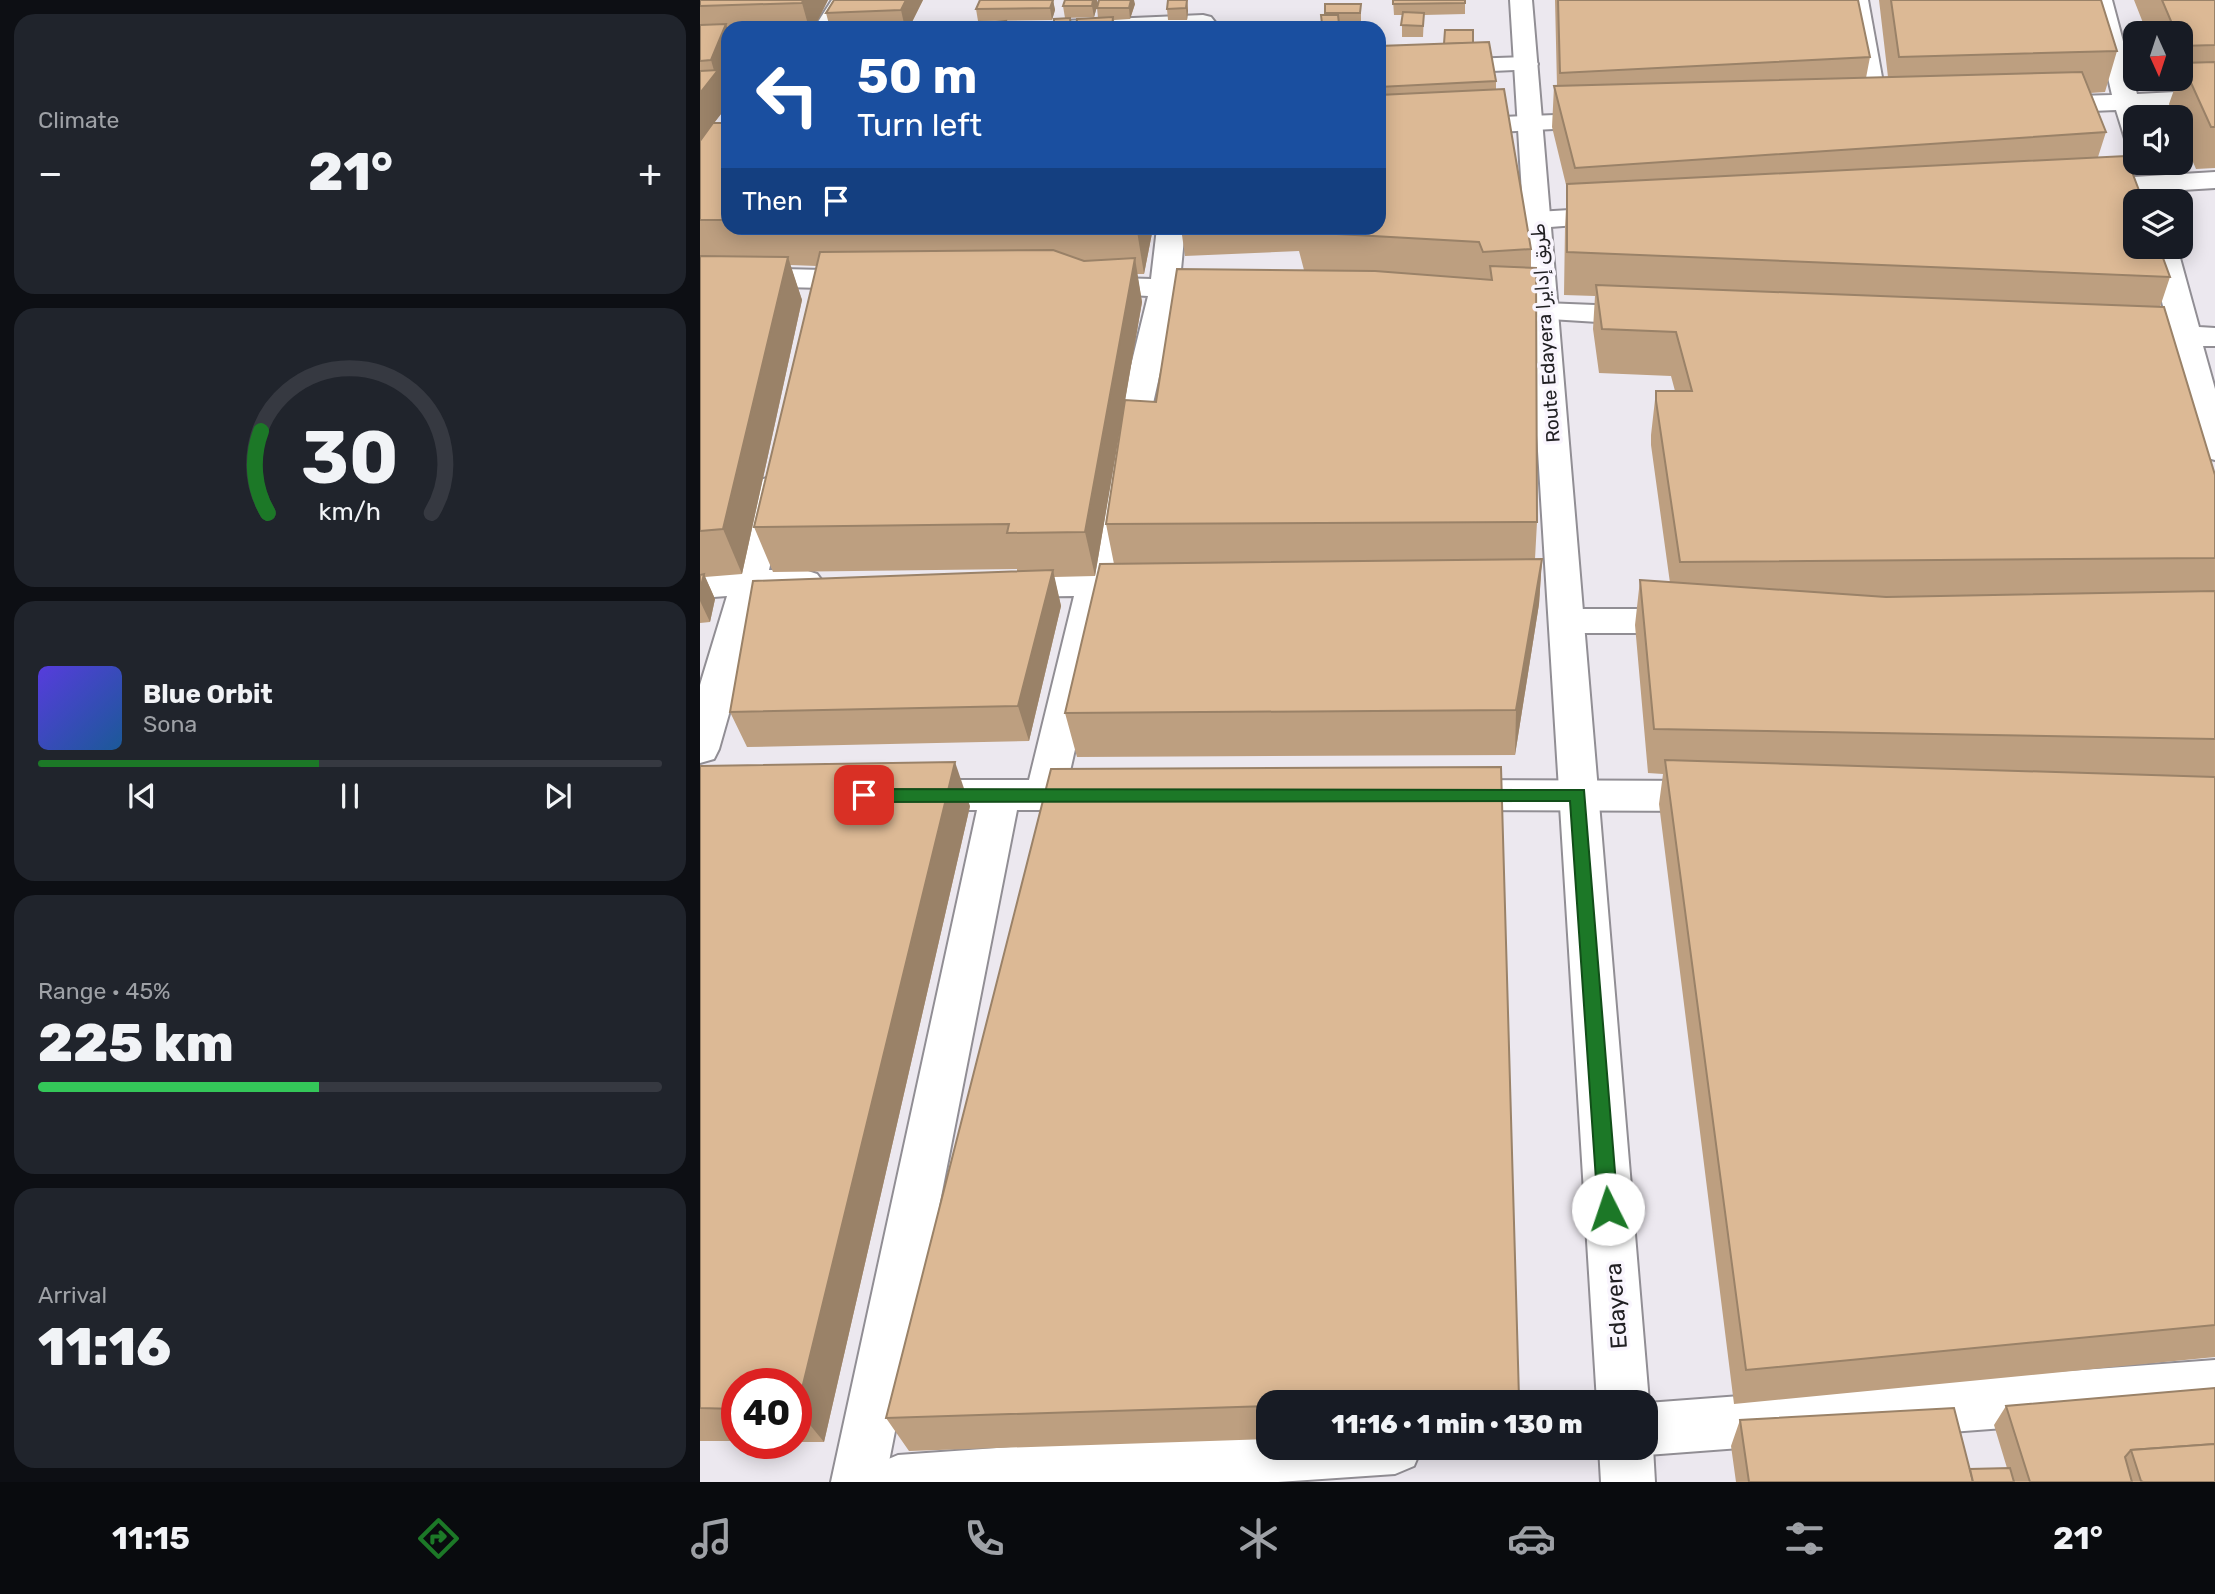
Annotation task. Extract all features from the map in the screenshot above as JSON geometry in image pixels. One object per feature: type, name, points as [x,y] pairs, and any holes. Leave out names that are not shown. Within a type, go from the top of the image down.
[{"type":"street","points":[[830,21],[843,0]]},
{"type":"street","name":"Route Edayera طريق إدايرا","points":[[1521,0],[1537,220],[1534,305],[1549,570],[1567,621]]},
{"type":"street","points":[[1857,0],[1875,110]]},
{"type":"street","points":[[2101,0],[2127,105]]},
{"type":"street","points":[[1386,69],[1526,64]]},
{"type":"street","points":[[2014,106],[2215,98]]},
{"type":"street","points":[[1847,111],[1903,109]]},
{"type":"street","points":[[1386,130],[1626,120]]},
{"type":"street","points":[[2064,190],[2215,180]]},
{"type":"street","points":[[1537,220],[1648,214]]},
{"type":"street","points":[[858,1482],[1023,795],[1096,586],[1165,288],[1170,235]]},
{"type":"street","points":[[2168,259],[2200,337],[2215,450]]},
{"type":"street","points":[[700,276],[816,292],[888,281]]},
{"type":"street","points":[[1054,285],[1255,291]]},
{"type":"street","points":[[1534,305],[1669,317]]},
{"type":"street","points":[[2088,332],[2200,337]]},
{"type":"street","points":[[700,750],[749,582],[777,463]]},
{"type":"street","points":[[700,586],[749,582],[832,583]]},
{"type":"street","points":[[971,584],[1096,586],[1178,583]]},
{"type":"street","points":[[1567,621],[1718,621]]},
{"type":"street","name":"Edayera","points":[[1567,621],[1622,1390]]},
{"type":"street","points":[[877,795],[1127,795]]},
{"type":"street","points":[[1414,795],[1744,796]]},
{"type":"street","points":[[1658,1428],[2215,1385]]},
{"type":"street","points":[[898,1482],[1256,1457]]},
{"type":"street","points":[[1627,1460],[1628,1482]]},
{"type":"building","points":[[700,0],[803,0],[802,3],[700,6]]},
{"type":"building","points":[[834,0],[906,0],[901,10],[826,13]]},
{"type":"building","points":[[980,0],[1053,0],[1050,8],[976,9]]},
{"type":"building","points":[[1065,0],[1093,0],[1092,6],[1063,6]]},
{"type":"building","points":[[1099,0],[1131,0],[1129,8],[1097,8]]},
{"type":"building","points":[[1168,0],[1187,0],[1186,8],[1167,9]]},
{"type":"building","points":[[1393,0],[1465,0],[1465,3],[1393,4]]},
{"type":"building","points":[[1558,0],[1858,0],[1870,57],[1560,73]]},
{"type":"building","points":[[1891,0],[2101,0],[2117,51],[1899,57]]},
{"type":"building","points":[[2162,0],[2215,0],[2215,45],[2193,46],[2193,21],[2171,21]]},
{"type":"building","points":[[1325,4],[1361,4],[1360,13],[1325,13]]},
{"type":"building","points":[[1403,12],[1424,13],[1423,26],[1401,25]]},
{"type":"building","points":[[1321,15],[1338,15],[1339,21],[1322,21]]},
{"type":"building","points":[[1113,17],[1113,21],[1077,19]]},
{"type":"building","points":[[1070,18],[1070,21],[1054,21]]},
{"type":"building","points":[[721,24],[721,36],[711,60],[700,61],[700,25]]},
{"type":"building","points":[[1445,30],[1473,30],[1473,43],[1444,44]]},
{"type":"building","points":[[1489,42],[1496,81],[1386,87],[1386,46]]},
{"type":"building","points":[[2215,62],[2215,127],[2211,127],[2193,87],[2193,63]]},
{"type":"building","points":[[718,70],[700,93],[700,71]]},
{"type":"building","points":[[2082,72],[2106,132],[1575,168],[1554,86]]},
{"type":"building","points":[[1504,89],[1531,249],[1483,252],[1479,242],[1355,235],[1386,235],[1386,95]]},
{"type":"building","points":[[713,123],[721,123],[721,220],[700,220],[700,141]]},
{"type":"building","points":[[2123,156],[2123,175],[2133,175],[2138,189],[2123,189],[2123,259],[2163,259],[2170,277],[1567,252],[1567,184]]},
{"type":"building","points":[[1053,250],[1084,261],[1135,258],[1085,532],[1007,533],[1009,524],[754,527],[820,252]]},
{"type":"building","points":[[700,256],[788,257],[723,529],[700,531]]},
{"type":"building","points":[[1490,266],[1536,268],[1537,522],[1106,524],[1125,400],[1156,402],[1177,269],[1375,271],[1492,280]]},
{"type":"building","points":[[1596,285],[2164,307],[2215,475],[2215,558],[1680,562],[1656,401],[1656,391],[1692,391],[1676,332],[1602,329]]},
{"type":"building","points":[[1542,559],[1516,710],[1065,713],[1100,564]]},
{"type":"building","points":[[1053,570],[1018,706],[730,712],[753,581]]},
{"type":"building","points":[[1640,580],[1886,597],[2215,591],[2215,739],[1654,729]]},
{"type":"building","points":[[1665,760],[2215,777],[2215,1325],[1746,1370]]},
{"type":"building","points":[[955,762],[807,1368],[721,1368],[721,1409],[700,1408],[700,766]]},
{"type":"building","points":[[1501,767],[1519,1390],[1256,1390],[1256,1406],[886,1418],[1051,769]]},
{"type":"building","points":[[2215,1388],[2215,1444],[2131,1450],[2125,1457],[2132,1482],[2030,1482],[2006,1406]]},
{"type":"building","points":[[1954,1408],[1973,1482],[1749,1482],[1740,1420]]},
{"type":"building","points":[[2215,1444],[2215,1482],[2143,1482],[2131,1450]]},
{"type":"building","points":[[2010,1468],[2014,1482],[1973,1482],[1970,1469]]},
{"type":"route","points":[[864,795],[1578,795],[1608,1209]]}]
